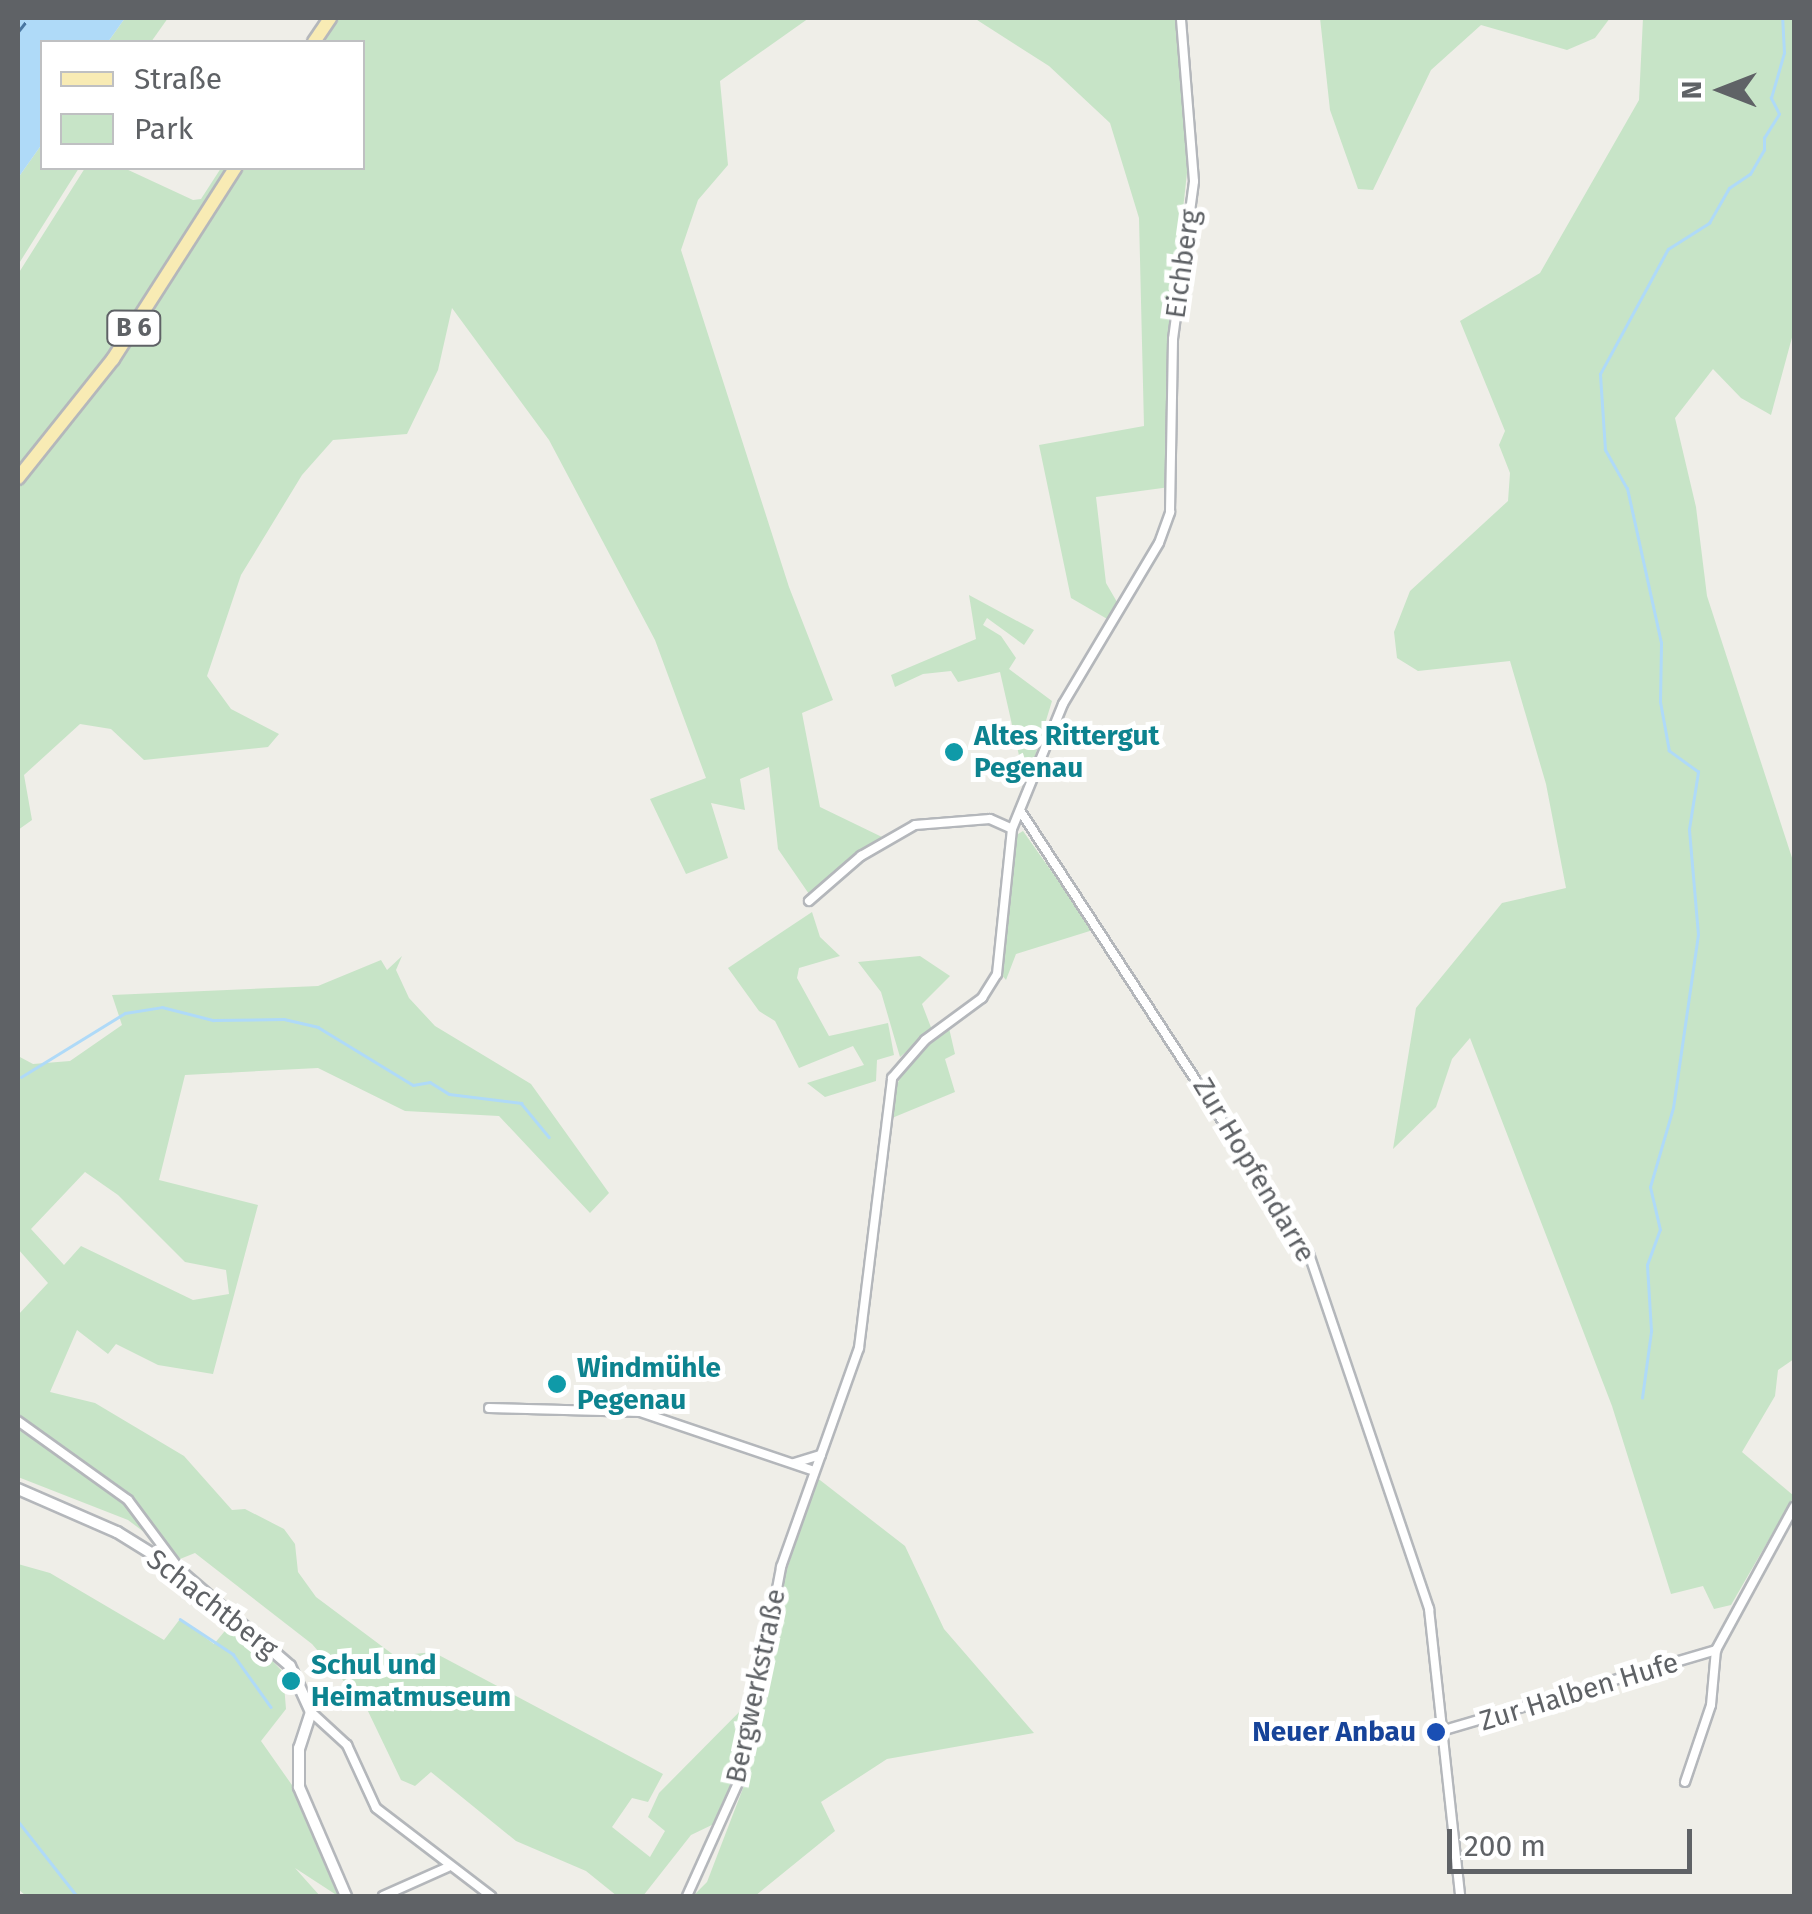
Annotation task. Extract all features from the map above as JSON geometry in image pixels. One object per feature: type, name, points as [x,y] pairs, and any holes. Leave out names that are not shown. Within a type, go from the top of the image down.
[{"type":"main road","points":[[315,40],[330,18]]},
{"type":"main road","name":"B 6","points":[[18,478],[130,334],[234,170]]},
{"type":"street","name":"Eichberg","points":[[1021,812],[1063,704],[1159,543],[1170,512],[1173,339],[1194,162],[1181,18]]},
{"type":"street","points":[[809,901],[861,856],[915,824],[990,819],[1012,830],[1021,812]]},
{"type":"street","name":"Zur Hopfendarre","points":[[1021,812],[1309,1254],[1429,1609],[1460,1896]]},
{"type":"street","name":"Bergwerkstraße","points":[[687,1896],[742,1774],[780,1567],[860,1348],[889,1089],[901,1064],[972,1007],[997,974],[1012,830]]},
{"type":"street","points":[[490,1408],[640,1412],[814,1471]]},
{"type":"street","points":[[18,1421],[128,1500],[180,1572]]},
{"type":"street","points":[[794,1463],[821,1455]]},
{"type":"street","name":"Schachtberg","points":[[18,1490],[117,1532],[180,1572],[290,1666],[310,1712]]},
{"type":"street","name":"Zur Halben Hufe","points":[[1685,1782],[1711,1705],[1716,1650],[1794,1506]]},
{"type":"street","name":"Zur Halben Hufe","points":[[1441,1731],[1716,1650]]},
{"type":"street","points":[[346,1896],[299,1787],[299,1748],[310,1712],[346,1745],[376,1808],[448,1867],[491,1896]]},
{"type":"street","points":[[383,1896],[448,1867]]},
{"type":"green space","points":[[125,18],[168,18],[152,40],[109,40]]},
{"type":"green space","points":[[335,18],[809,18],[720,81],[728,165],[698,200],[681,250],[789,587],[833,700],[802,713],[820,807],[882,837],[809,894],[778,849],[769,767],[740,779],[745,810],[711,803],[728,858],[686,874],[650,799],[706,778],[655,640],[549,440],[452,308],[438,370],[407,434],[333,440],[302,475],[241,575],[207,676],[231,709],[279,734],[268,747],[144,760],[111,729],[80,724],[24,775],[32,820],[18,830],[18,487],[94,390],[240,170],[365,170],[365,40],[320,40]]},
{"type":"green space","points":[[974,18],[1177,18],[1191,136],[1168,347],[1170,487],[1096,497],[1106,583],[1117,602],[1109,620],[1071,598],[1039,445],[1144,426],[1139,218],[1110,123],[1049,66]]},
{"type":"green space","points":[[1320,18],[1610,18],[1595,38],[1567,50],[1481,25],[1431,70],[1373,190],[1358,189],[1330,110]]},
{"type":"green space","points":[[1643,18],[1794,18],[1794,330],[1771,415],[1741,398],[1713,369],[1675,418],[1696,507],[1707,596],[1794,864],[1794,1359],[1778,1370],[1775,1396],[1742,1452],[1794,1496],[1731,1605],[1714,1609],[1703,1586],[1671,1594],[1612,1406],[1470,1038],[1452,1059],[1436,1107],[1393,1149],[1416,1008],[1502,903],[1566,888],[1546,784],[1510,661],[1418,671],[1397,658],[1394,632],[1410,591],[1508,501],[1510,473],[1499,445],[1505,431],[1460,321],[1540,273],[1639,100]]},
{"type":"green space","points":[[40,147],[40,170],[78,170],[18,265],[18,178]]},
{"type":"green space","points":[[84,170],[128,170],[193,200],[201,199],[220,170],[229,170],[121,339],[18,471],[18,274]]},
{"type":"green space","points":[[969,595],[1034,630],[1024,645],[987,618],[983,625],[1001,636],[1016,658],[1009,669],[1052,701],[1026,786],[1000,672],[958,682],[951,671],[923,674],[895,687],[891,675],[976,639]]},
{"type":"green space","points":[[1023,831],[1093,930],[1016,954],[1006,980],[1000,973],[1013,837]]},
{"type":"green space","points":[[812,912],[820,937],[840,956],[799,968],[797,978],[829,1036],[888,1023],[894,1055],[877,1060],[876,1081],[825,1097],[807,1083],[864,1065],[853,1046],[799,1068],[775,1021],[759,1011],[728,968]]},
{"type":"green space","points":[[402,956],[396,970],[409,998],[435,1026],[531,1084],[609,1193],[590,1213],[499,1116],[405,1111],[318,1068],[185,1075],[159,1180],[258,1205],[213,1374],[158,1365],[116,1344],[108,1354],[77,1330],[50,1392],[95,1403],[184,1456],[232,1510],[245,1509],[284,1529],[295,1544],[298,1572],[316,1597],[395,1656],[433,1652],[663,1774],[648,1802],[632,1798],[612,1827],[650,1857],[665,1831],[648,1817],[659,1793],[756,1695],[737,1772],[716,1823],[691,1835],[643,1896],[617,1896],[586,1871],[516,1841],[431,1772],[415,1786],[401,1780],[366,1707],[312,1644],[195,1553],[180,1559],[128,1520],[18,1477],[18,1315],[48,1283],[18,1249],[18,1056],[33,1064],[70,1061],[122,1025],[112,995],[318,986],[381,960],[387,970]],"holes":[[[85,1172],[118,1195],[185,1262],[226,1270],[229,1294],[193,1300],[81,1246],[64,1265],[31,1229]]]},
{"type":"green space","points":[[920,956],[950,976],[922,1004],[932,1030],[900,1057],[881,992],[858,962]]},
{"type":"green space","points":[[949,1028],[955,1054],[945,1059],[955,1092],[892,1118],[892,1096],[909,1058]]},
{"type":"green space","points":[[816,1477],[905,1546],[944,1629],[1034,1733],[887,1759],[821,1802],[835,1831],[755,1896],[693,1896],[707,1882],[745,1783],[779,1595]]},
{"type":"green space","points":[[18,1564],[50,1573],[164,1640],[180,1619],[214,1644],[229,1626],[261,1649],[283,1672],[286,1709],[261,1741],[294,1788],[338,1896],[295,1868],[320,1896],[26,1896],[18,1889]]},
{"type":"water","points":[[18,18],[125,18],[109,40],[40,40],[40,147],[18,178]]},
{"type":"waterway","points":[[1642,1398],[1651,1331],[1647,1265],[1660,1230],[1650,1187],[1673,1108],[1698,935],[1689,829],[1698,772],[1669,751],[1660,702],[1661,643],[1627,489],[1605,450],[1600,374],[1668,249],[1709,223],[1729,188],[1750,174],[1764,150],[1764,138],[1779,114],[1771,98],[1784,53],[1782,18]]},
{"type":"waterway","points":[[21,1077],[125,1013],[162,1007],[213,1020],[284,1019],[318,1027],[413,1085],[430,1082],[449,1094],[521,1103],[549,1137]]},
{"type":"waterway","points":[[180,1619],[233,1654],[271,1707]]},
{"type":"waterway","points":[[18,1821],[77,1896]]},
{"type":"ferry route","points":[[18,32],[29,18]]},
{"type":"place","name":"Altes Rittergut Pegenau","points":[[954,752]]},
{"type":"place","name":"Windmühle Pegenau","points":[[557,1384]]},
{"type":"place","name":"Schul und Heimatmuseum","points":[[291,1681]]},
{"type":"place","name":"Neuer Anbau","points":[[1436,1732]]}]
